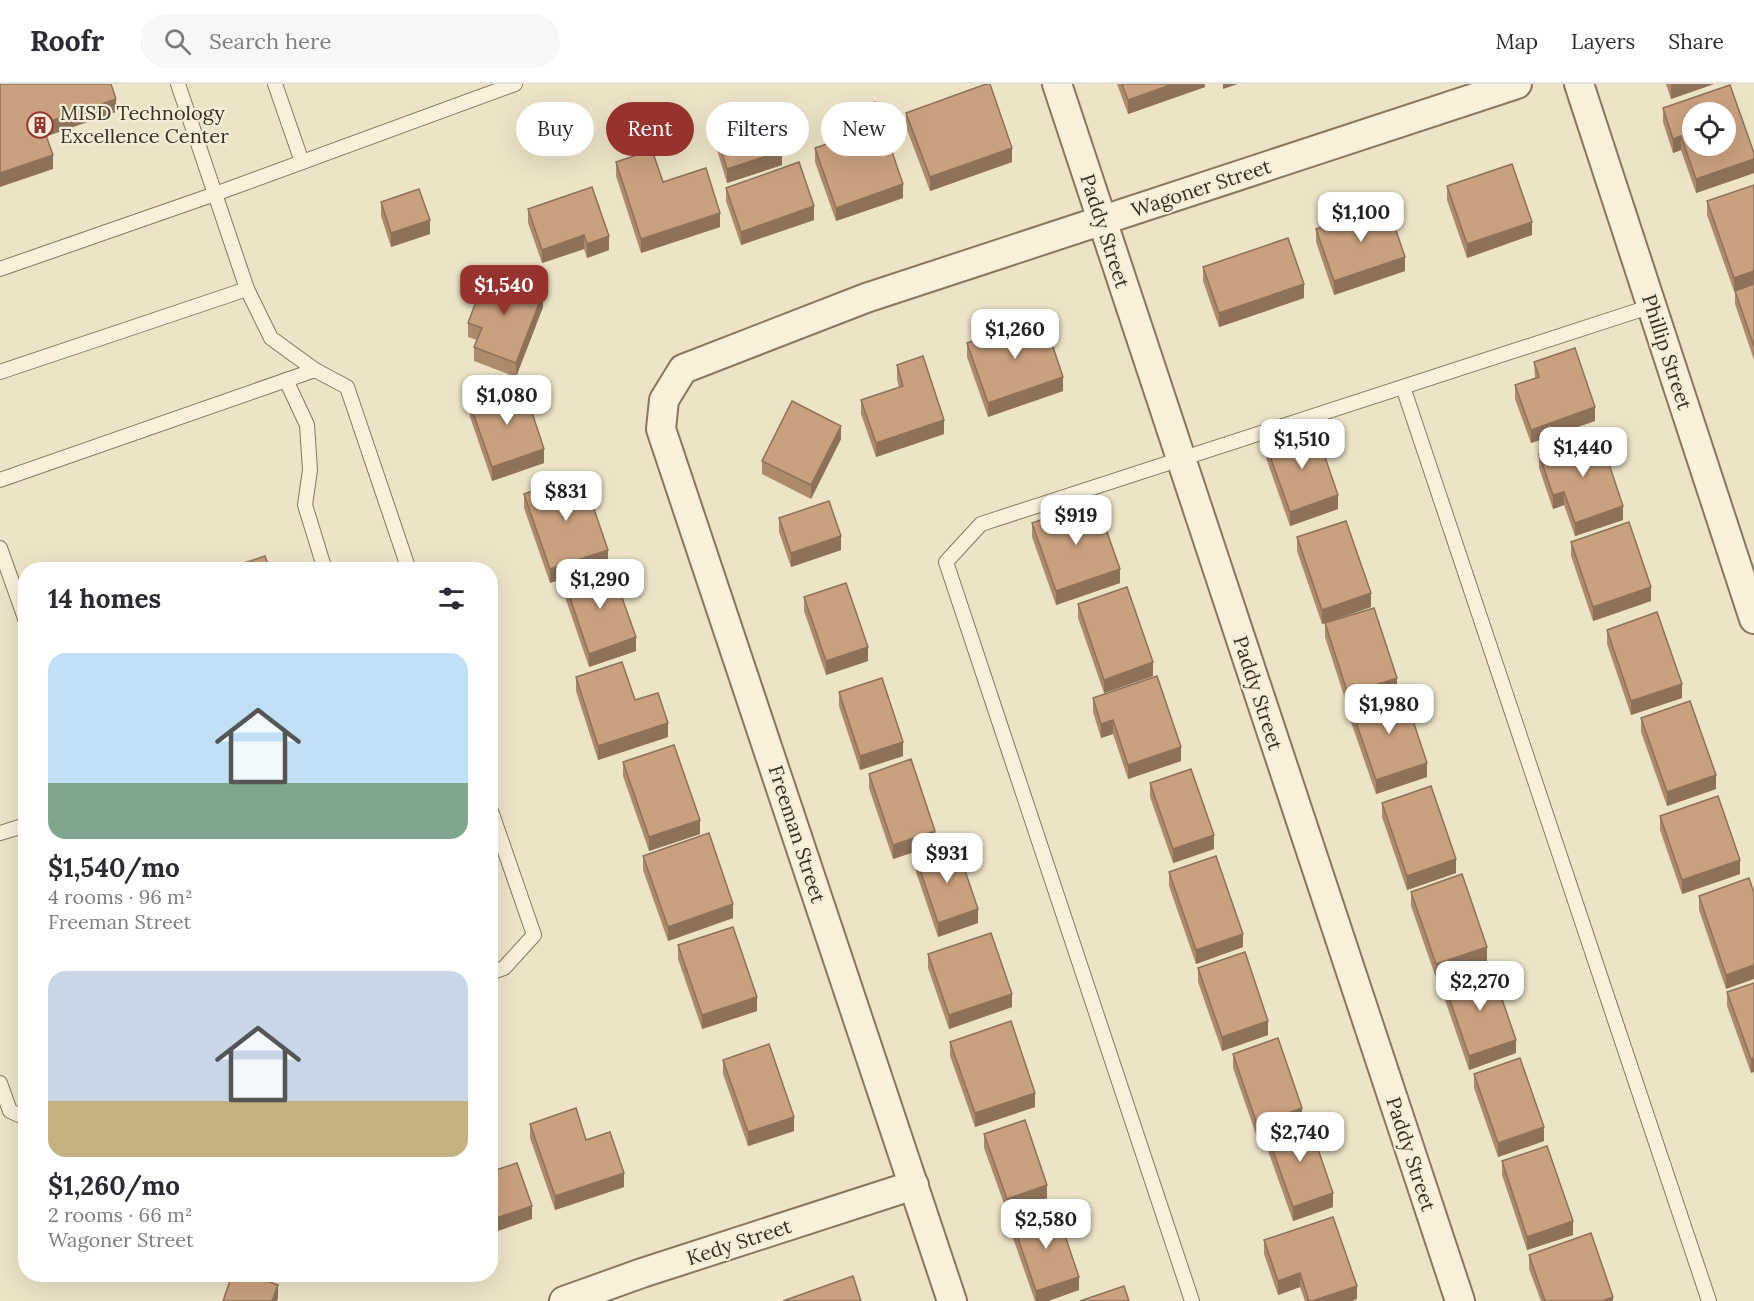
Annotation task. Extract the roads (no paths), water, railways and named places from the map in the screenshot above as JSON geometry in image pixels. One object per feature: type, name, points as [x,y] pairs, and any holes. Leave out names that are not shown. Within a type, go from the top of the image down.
[{"type":"street","name":"Paddy Street","points":[[1057,84],[1460,1301]]},
{"type":"street","name":"Wagoner Street","points":[[683,369],[866,298],[1517,84]]},
{"type":"street","name":"Phillip Street","points":[[1579,84],[1754,619]]},
{"type":"street","name":"Freeman Street","points":[[683,369],[664,400],[661,429],[952,1301]]},
{"type":"street","name":"Kedy Street","points":[[564,1301],[642,1273],[914,1185]]},
{"type":"lane","points":[[178,84],[247,289],[271,339],[315,370],[347,387],[406,562]]},
{"type":"lane","points":[[275,84],[302,162]]},
{"type":"lane","points":[[0,269],[215,194],[515,84]]},
{"type":"lane","points":[[0,372],[247,289]]},
{"type":"lane","points":[[1192,1301],[946,562],[981,524],[1652,306]]},
{"type":"lane","points":[[0,480],[315,370]]},
{"type":"lane","points":[[286,380],[307,425],[310,470],[304,505],[322,562]]},
{"type":"lane","points":[[1403,387],[1709,1301]]},
{"type":"lane","points":[[0,548],[18,599]]},
{"type":"lane","points":[[0,833],[18,827]]},
{"type":"lane","points":[[498,831],[534,935],[504,968],[498,970]]},
{"type":"lane","points":[[0,1083],[10,1111],[18,1114]]},
{"type":"place","name":"MISD Technology Excellence Center","points":[[40,125]]}]
